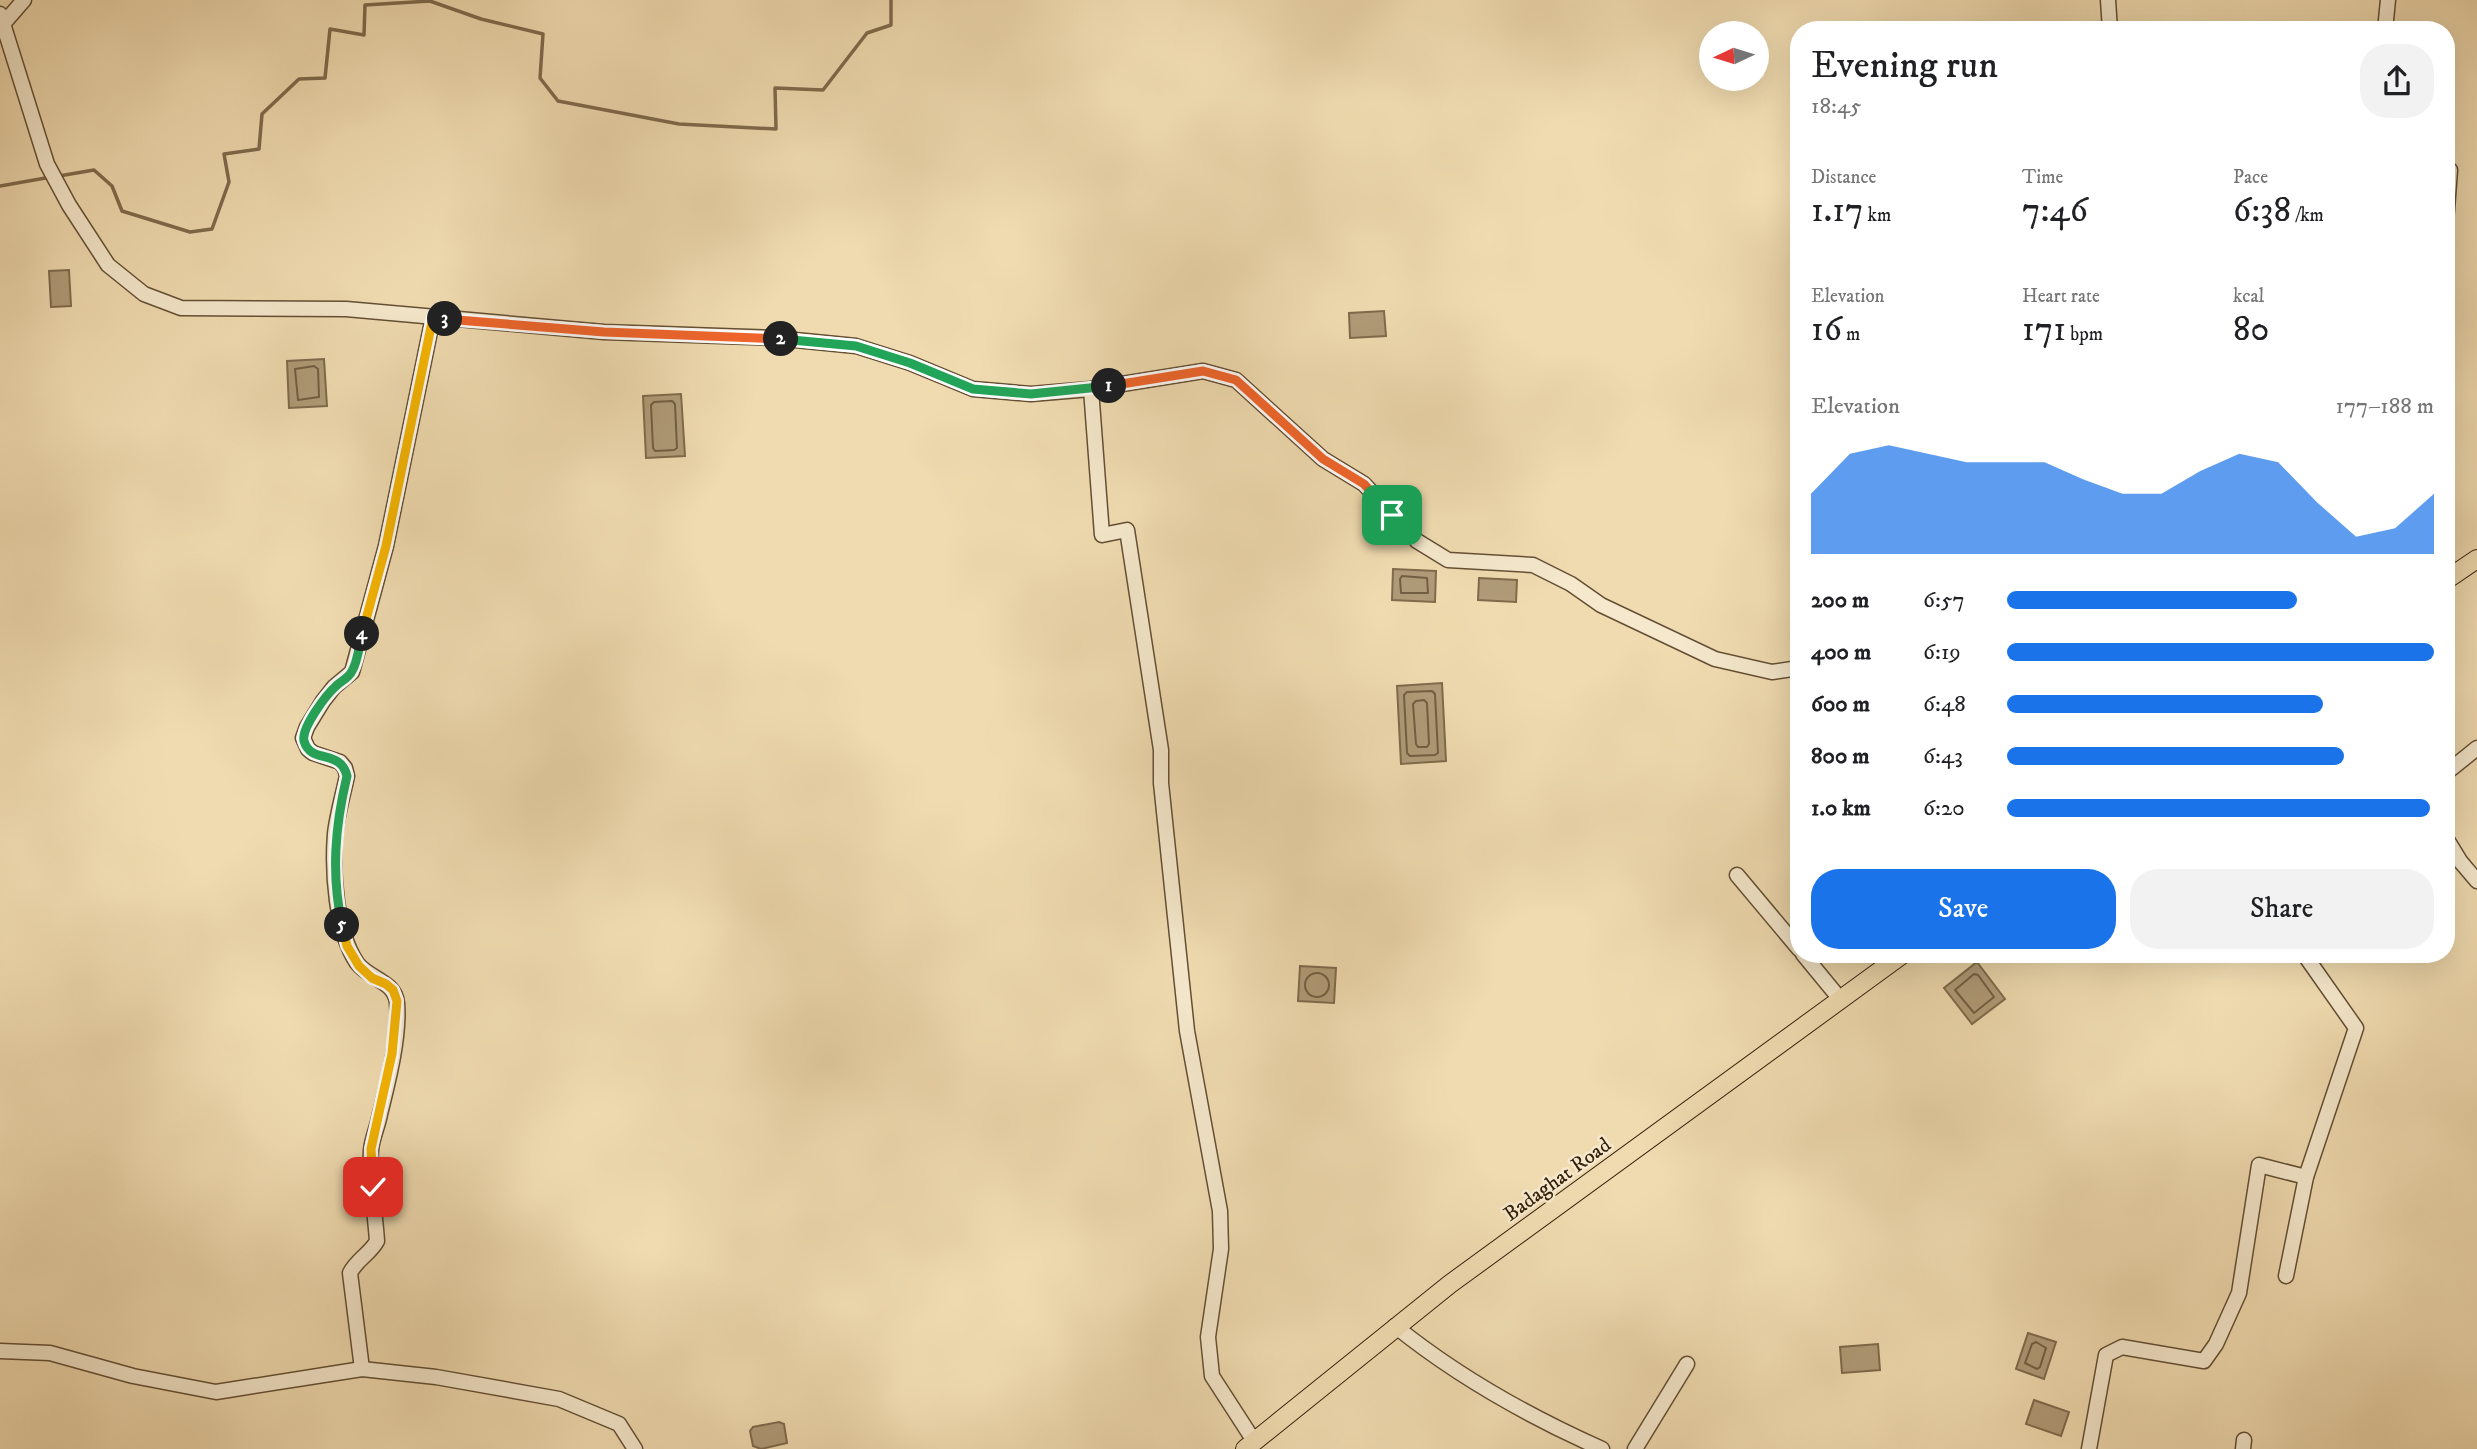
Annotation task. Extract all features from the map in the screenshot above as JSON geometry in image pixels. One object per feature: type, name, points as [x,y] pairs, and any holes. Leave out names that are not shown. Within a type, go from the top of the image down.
[{"type":"main road","points":[[2455,574],[2477,559]]},
{"type":"main road","name":"Badaghat Road","points":[[1250,1445],[1395,1326],[1890,963]]},
{"type":"street","points":[[24,0],[2,18],[47,164],[69,205],[108,265],[144,295],[181,309],[346,309],[604,332],[775,338],[856,346],[910,363],[973,389],[1031,394],[1091,389],[1203,371],[1236,380],[1323,459],[1364,484],[1417,541],[1448,560],[1533,565],[1571,584],[1601,605],[1715,659],[1772,672],[1790,669]]},
{"type":"street","points":[[2108,0],[2109,21]]},
{"type":"street","points":[[2386,21],[2388,0]]},
{"type":"street","points":[[362,1369],[350,1273],[355,1263],[372,1251],[377,1241],[371,1149],[392,1054],[397,1001],[393,990],[372,978],[359,966],[347,946],[336,894],[335,834],[347,776],[345,768],[340,762],[313,754],[307,749],[303,738],[323,701],[334,687],[352,672],[386,546],[433,317]]},
{"type":"street","points":[[1091,389],[1101,535],[1127,530],[1161,750],[1161,783],[1188,1031],[1220,1210],[1221,1249],[1208,1337],[1212,1376],[1250,1445]]},
{"type":"street","points":[[2455,765],[2477,748]]},
{"type":"street","points":[[2455,853],[2477,881]]},
{"type":"street","points":[[1737,875],[1790,938]]},
{"type":"street","points":[[1810,963],[1840,999]]},
{"type":"street","points":[[2286,1276],[2306,1177],[2356,1028],[2310,963]]},
{"type":"street","points":[[2089,1449],[2106,1355],[2122,1347],[2204,1361],[2216,1344],[2239,1293],[2259,1165],[2306,1177]]},
{"type":"street","points":[[1395,1326],[1433,1357],[1471,1381],[1602,1449]]},
{"type":"street","points":[[0,1351],[50,1353],[134,1376],[216,1391],[362,1369],[436,1377],[559,1399],[618,1424],[635,1449]]},
{"type":"street","points":[[1635,1449],[1687,1364]]},
{"type":"water","points":[[69,270],[71,306],[51,307],[49,271]]},
{"type":"water","points":[[1384,311],[1386,336],[1350,338],[1349,313]]},
{"type":"water","points":[[324,359],[327,406],[289,408],[287,361]]},
{"type":"water","points":[[681,394],[685,456],[646,458],[643,396]]},
{"type":"water","points":[[1393,569],[1436,571],[1435,602],[1392,600]]},
{"type":"water","points":[[1479,578],[1517,580],[1516,602],[1478,600]]},
{"type":"water","points":[[1442,683],[1446,761],[1401,764],[1397,686]]},
{"type":"water","points":[[1978,963],[2005,999],[1972,1024],[1944,988]]},
{"type":"water","points":[[1300,966],[1336,968],[1334,1003],[1298,1001]]},
{"type":"water","points":[[2028,1333],[2056,1342],[2044,1379],[2016,1369]]},
{"type":"water","points":[[1878,1344],[1880,1370],[1842,1373],[1840,1347]]},
{"type":"water","points":[[2034,1400],[2069,1412],[2061,1436],[2026,1424]]},
{"type":"water","points":[[779,1422],[784,1424],[787,1443],[761,1449],[753,1446],[750,1431],[753,1427]]},
{"type":"waterway","points":[[59,176],[94,170],[112,186],[122,211],[190,232],[212,229],[229,182],[224,154],[259,149],[262,114],[299,79],[325,78],[330,29],[364,35],[365,5],[430,1],[481,19],[543,34],[540,78],[558,101],[679,124],[776,129],[775,88],[823,90],[867,33],[891,25],[891,0]]},
{"type":"waterway","points":[[0,186],[51,177]]},
{"type":"route","points":[[373,1187],[371,1149],[392,1054],[397,1001],[393,990],[372,978],[359,966],[347,946],[336,894],[335,834],[347,776],[345,768],[340,762],[313,754],[307,749],[303,738],[323,701],[334,687],[352,672],[386,546],[433,317],[604,332],[775,338],[856,346],[910,363],[973,389],[1031,394],[1091,389],[1203,371],[1236,380],[1323,459],[1364,484],[1392,515]]}]
